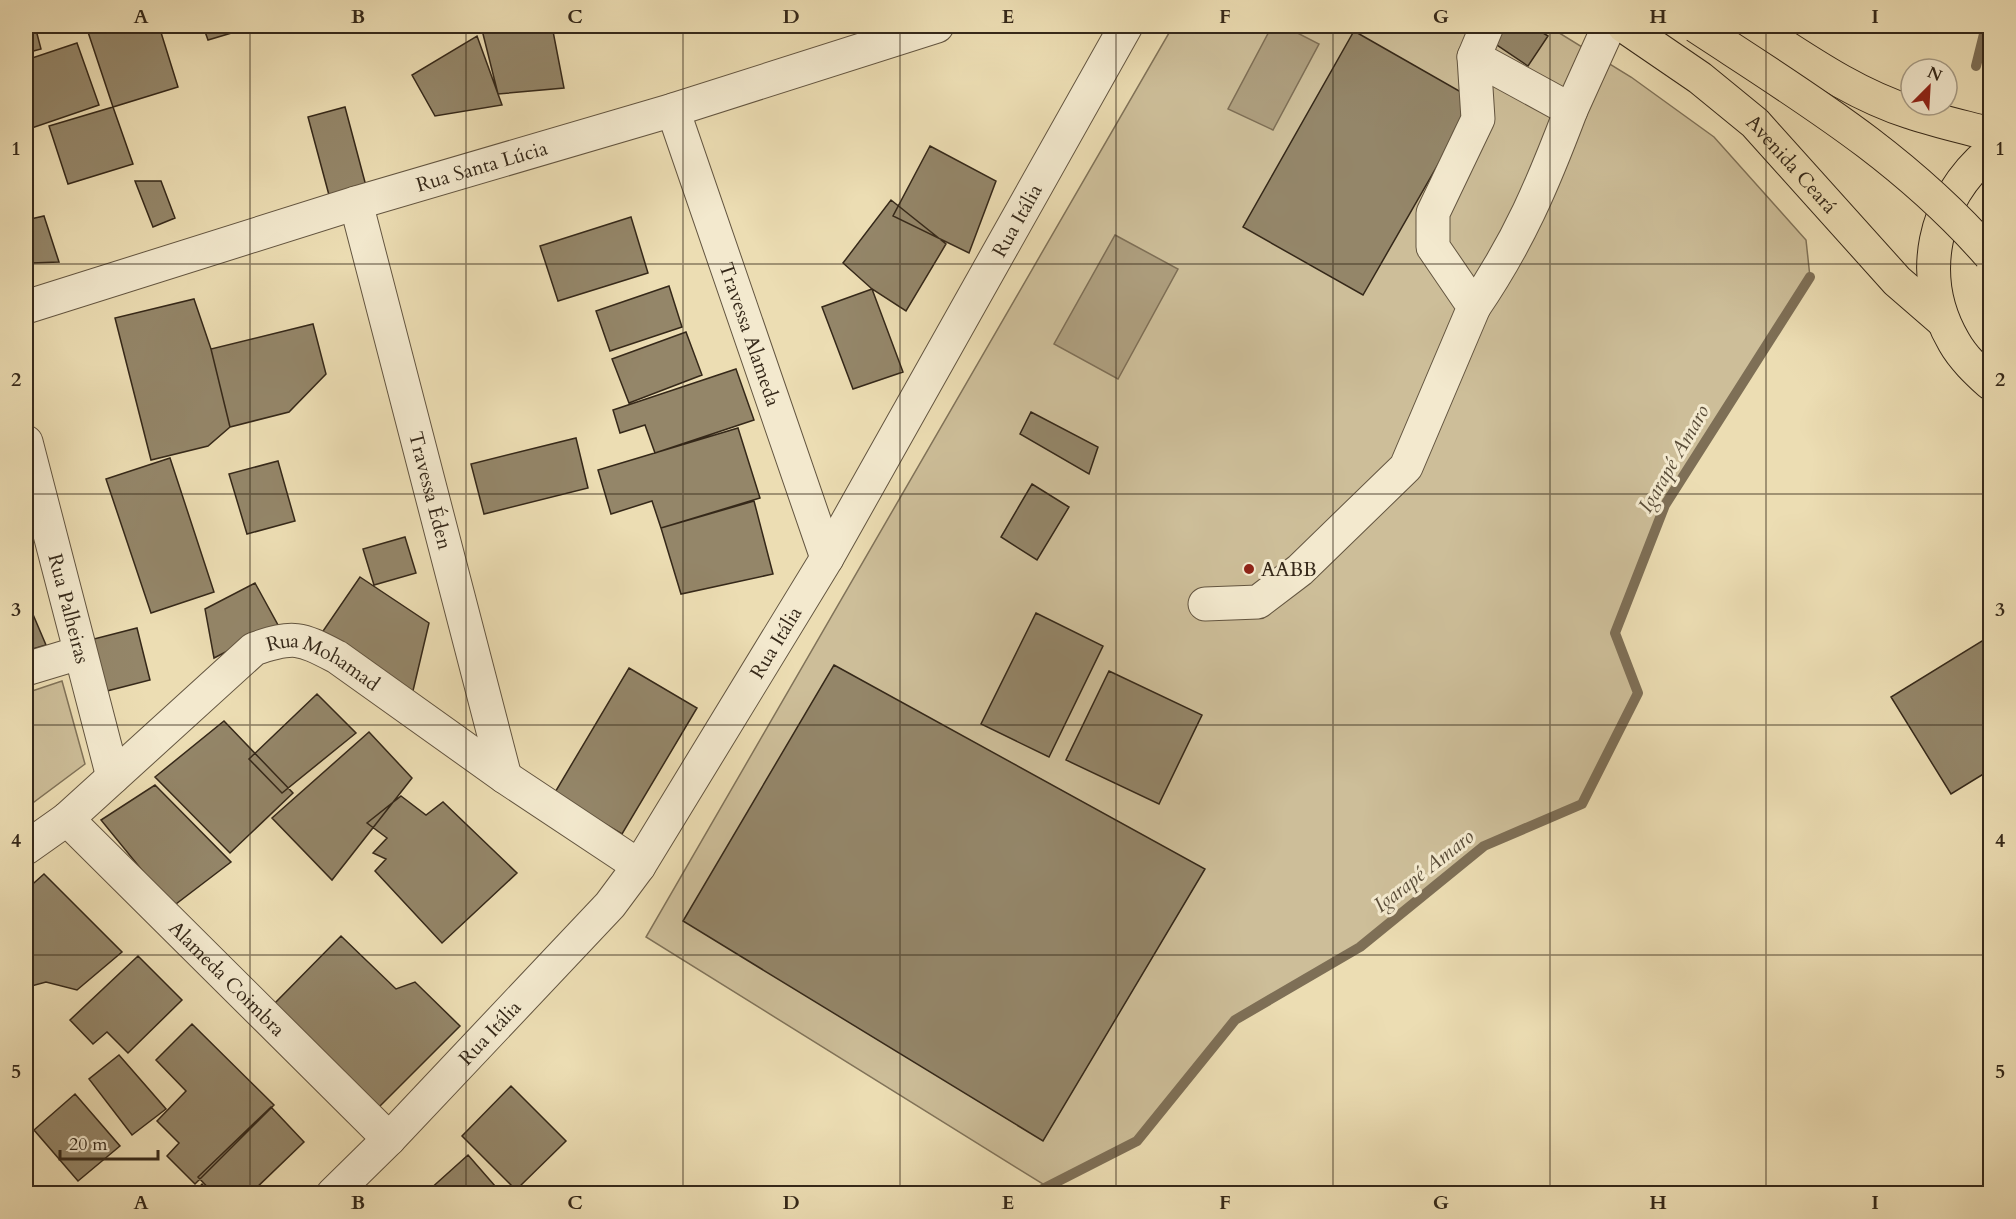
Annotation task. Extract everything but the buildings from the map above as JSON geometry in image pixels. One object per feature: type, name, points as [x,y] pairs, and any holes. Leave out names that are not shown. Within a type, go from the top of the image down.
[{"type":"main road","name":"Avenida Ceará","points":[[1624,26],[1700,78],[1755,123],[1897,281],[1942,320]]},
{"type":"main road","points":[[1696,26],[1768,72],[1880,150],[1928,189],[1990,255]]},
{"type":"main road","points":[[1753,26],[1815,67],[1858,91],[1909,112],[1990,134]]},
{"type":"main road","points":[[1990,152],[1969,171],[1954,192],[1942,216],[1934,242],[1933,268],[1935,294],[1942,320],[1954,344],[1990,383]]},
{"type":"street","name":"Rua Santa Lúcia","points":[[26,308],[356,203],[673,110],[937,26]]},
{"type":"street","name":"Rua Itália","points":[[333,1194],[389,1139],[610,906],[639,866],[827,558],[1126,26]]},
{"type":"street","points":[[1474,307],[1433,248],[1433,213],[1478,119],[1474,57],[1487,26]]},
{"type":"street","points":[[1205,604],[1258,602],[1300,570],[1406,467],[1474,307],[1505,261],[1538,197],[1571,110],[1609,26]]},
{"type":"street","points":[[1474,57],[1571,110]]},
{"type":"street","name":"Travessa Alameda","points":[[673,110],[827,558]]},
{"type":"street","name":"Travessa Éden","points":[[356,203],[505,777]]},
{"type":"street","name":"Rua Palheiras","points":[[26,442],[113,777]]},
{"type":"street","name":"Rua Mohamad","points":[[26,848],[67,819],[254,649],[294,638],[308,642],[337,657],[505,777],[639,866]]},
{"type":"street","points":[[26,669],[79,653]]},
{"type":"street","name":"Alameda Coimbra","points":[[67,819],[389,1139]]},
{"type":"shaded area","name":"AABB","points":[[1173,26],[1548,26],[1631,77],[1714,137],[1806,240],[1810,277],[1665,505],[1615,632],[1638,693],[1582,804],[1484,846],[1360,947],[1235,1020],[1137,1141],[1046,1186],[646,937]]},
{"type":"shaded area","points":[[1272,26],[1284,26],[1319,44],[1273,130],[1228,109]]},
{"type":"shaded area","points":[[1115,235],[1178,269],[1118,379],[1054,344]]},
{"type":"shaded area","points":[[62,681],[85,764],[26,808],[26,693]]},
{"type":"waterway","name":"Igarapé Amaro","points":[[1976,66],[1986,26]]},
{"type":"waterway","name":"Igarapé Amaro","points":[[1033,1194],[1137,1141],[1235,1020],[1360,947],[1484,846],[1582,804],[1638,693],[1615,633],[1665,505],[1810,277]]},
{"type":"place","name":"AABB","points":[[1249,569]]}]
